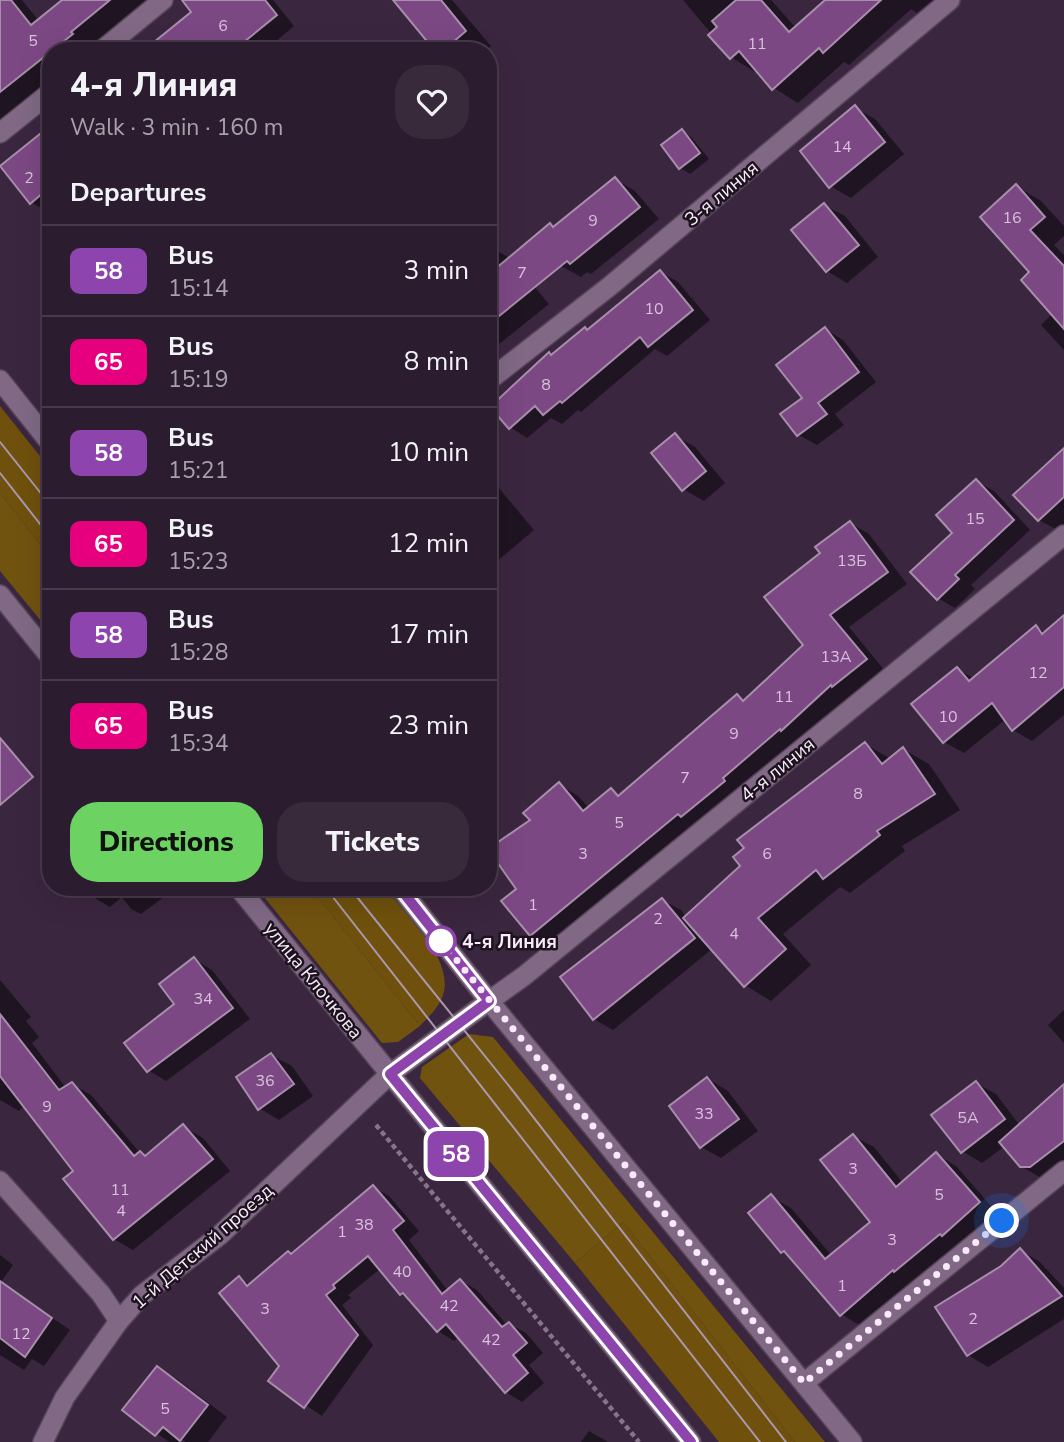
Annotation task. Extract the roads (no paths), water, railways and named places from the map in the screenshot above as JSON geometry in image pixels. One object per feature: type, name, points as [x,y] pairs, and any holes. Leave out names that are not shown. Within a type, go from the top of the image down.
[{"type":"street","points":[[112,42],[163,0]]},
{"type":"street","name":"3-я линия","points":[[497,374],[610,286],[950,0]]},
{"type":"street","points":[[0,133],[42,99]]},
{"type":"street","points":[[0,380],[42,433]]},
{"type":"street","name":"4-я линия","points":[[489,1001],[535,967],[1064,535]]},
{"type":"street","points":[[0,595],[42,647]]},
{"type":"street","name":"улица Клочкова","points":[[245,896],[691,1442]]},
{"type":"street","points":[[406,896],[489,1001],[852,1442]]},
{"type":"street","points":[[390,1074],[489,1001]]},
{"type":"street","name":"1-й Детский проезд","points":[[43,1442],[65,1397],[119,1321],[142,1295],[220,1235],[390,1074]]},
{"type":"street","points":[[804,1383],[1064,1171]]},
{"type":"street","points":[[0,1181],[101,1294],[119,1321]]},
{"type":"tram line","points":[[0,442],[42,495]]},
{"type":"tram line","points":[[0,473],[42,527]]},
{"type":"tram line","points":[[332,896],[760,1442]]},
{"type":"tram line","points":[[356,896],[513,1091],[786,1442]]},
{"type":"place","name":"4-я Линия","points":[[441,941]]}]
